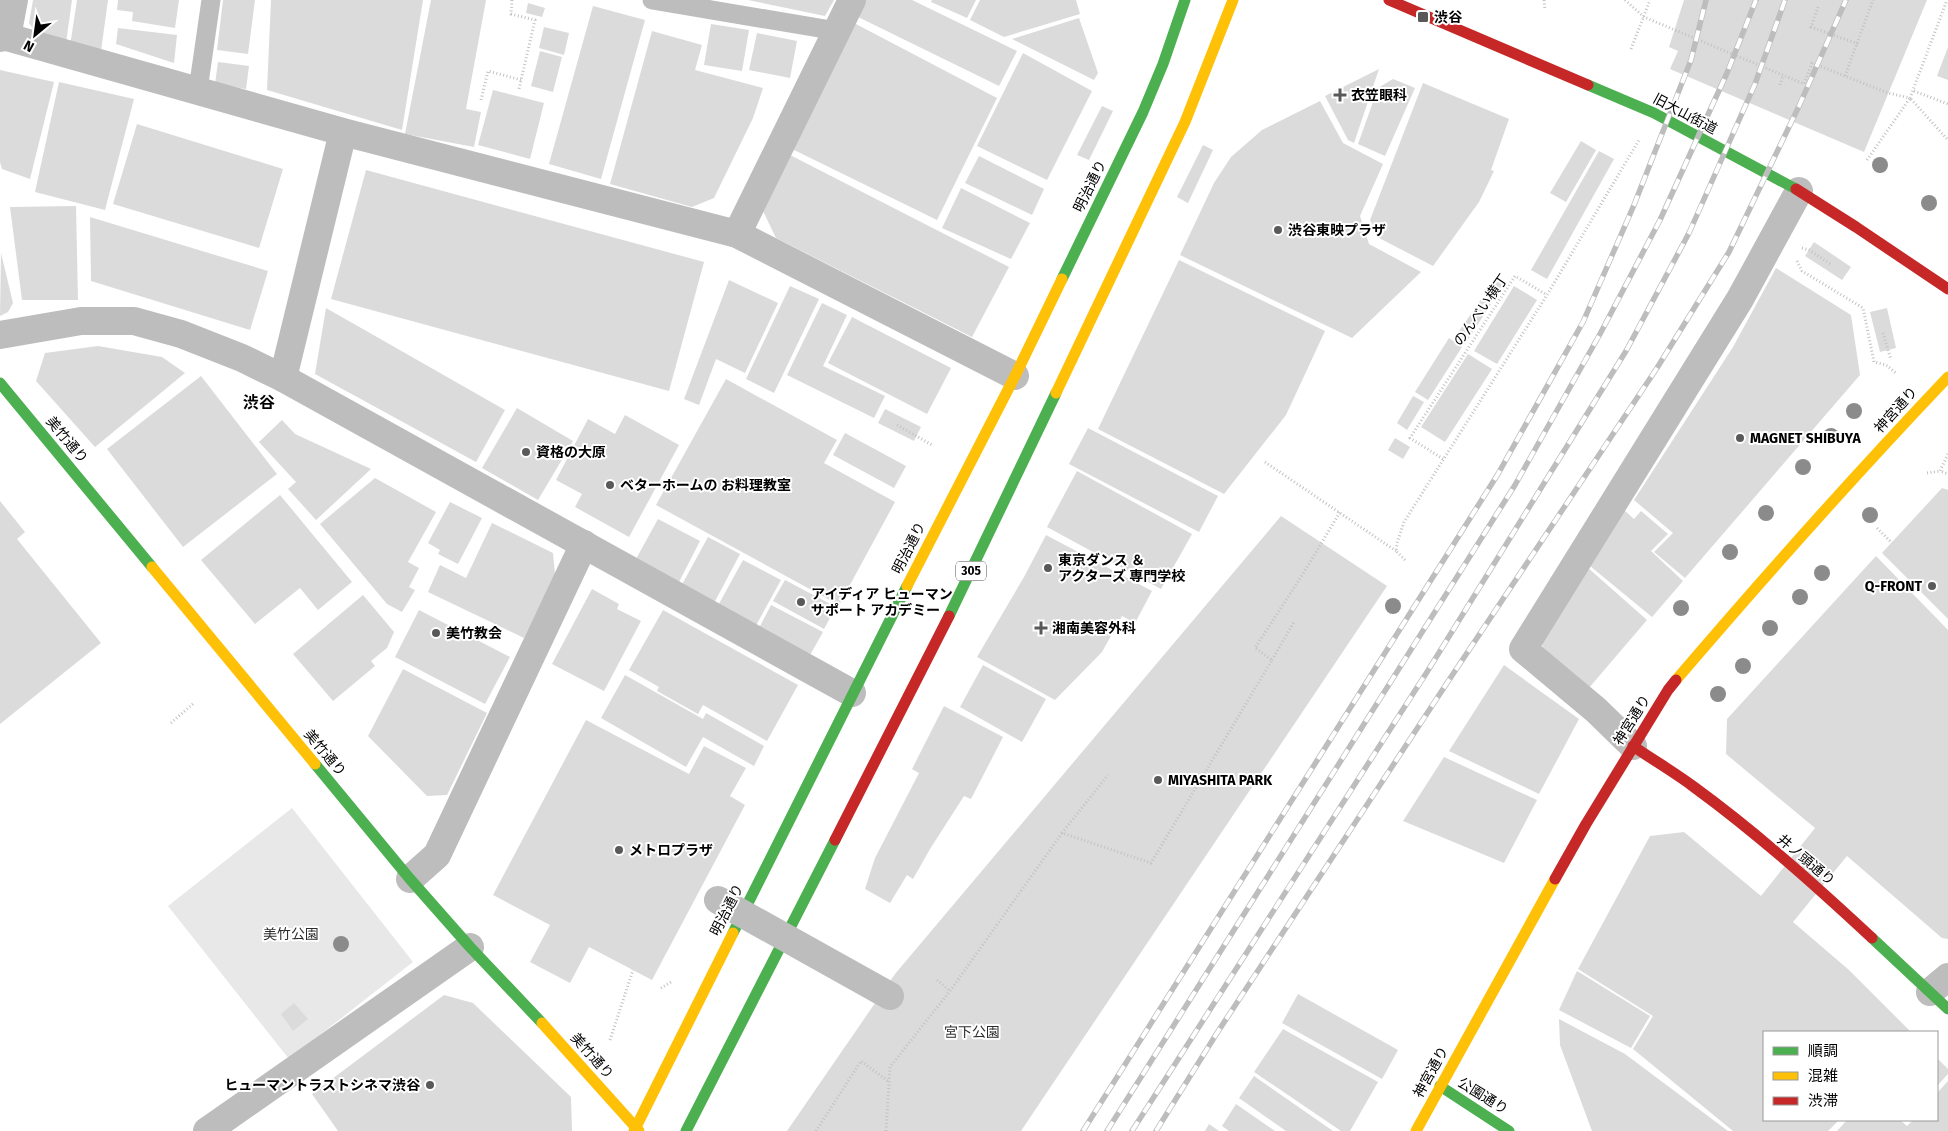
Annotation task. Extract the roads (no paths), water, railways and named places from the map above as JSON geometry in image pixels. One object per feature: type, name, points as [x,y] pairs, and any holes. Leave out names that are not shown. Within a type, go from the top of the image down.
[{"type":"street","points":[[14,0],[3,37],[343,132],[737,234],[1015,376]]},
{"type":"street","points":[[737,234],[852,0]]},
{"type":"street","name":"明治通り","points":[[636,1130],[852,693],[1015,376],[1143,112],[1163,64],[1185,0]]},
{"type":"street","name":"305","points":[[686,1131],[967,581],[1185,122],[1233,0]]},
{"type":"street","name":"旧大山街道","points":[[1390,0],[1654,113],[1799,191],[1948,289]]},
{"type":"street","points":[[283,378],[343,132]]},
{"type":"street","points":[[1633,746],[1596,710],[1523,649],[1740,299],[1799,191]]},
{"type":"street","points":[[0,335],[81,321],[134,321],[181,334],[242,358],[283,378],[852,693]]},
{"type":"street","name":"神宮通り","points":[[1416,1131],[1479,1014],[1586,824],[1668,690],[1726,622],[1909,418],[1948,378]]},
{"type":"street","name":"美竹通り","points":[[0,382],[410,879],[470,947],[592,1077],[636,1130]]},
{"type":"street","points":[[410,879],[438,854],[584,544]]},
{"type":"street","name":"井ノ頭通り","points":[[1633,746],[1702,793],[1799,873],[1887,950],[1942,993]]},
{"type":"street","points":[[718,900],[890,996]]},
{"type":"street","points":[[207,1131],[470,947]]},
{"type":"street","name":"公園通り","points":[[1440,1086],[1509,1131]]},
{"type":"lane","points":[[198,90],[211,0]]},
{"type":"lane","points":[[652,0],[837,31]]},
{"type":"railway","points":[[1083,1131],[1498,474],[1583,322],[1634,205],[1691,60],[1706,0]]},
{"type":"railway","points":[[1107,1131],[1515,485],[1600,334],[1660,220],[1727,73],[1756,0]]},
{"type":"railway","points":[[1132,1131],[1427,672],[1626,351],[1689,233],[1755,84],[1785,0]]},
{"type":"railway","points":[[1156,1131],[1217,1033],[1657,368],[1729,252],[1799,106],[1846,0]]},
{"type":"place","name":"渋谷","points":[[1423,17]]},
{"type":"place","name":"衣笠眼科","points":[[1340,95]]},
{"type":"place","name":"渋谷東映プラザ","points":[[1278,230]]},
{"type":"place","name":"MAGNET SHIBUYA","points":[[1740,438]]},
{"type":"place","name":"資格の大原","points":[[526,452]]},
{"type":"place","name":"ベターホームの お料理教室","points":[[610,485]]},
{"type":"place","name":"東京ダンス ＆ アクターズ 専門学校","points":[[1048,568]]},
{"type":"place","name":"Q-FRONT","points":[[1932,586]]},
{"type":"place","name":"アイディア ヒューマン サポート アカデミー","points":[[801,602]]},
{"type":"place","name":"湘南美容外科","points":[[1041,628]]},
{"type":"place","name":"美竹教会","points":[[436,633]]},
{"type":"place","name":"MIYASHITA PARK","points":[[1158,780]]},
{"type":"place","name":"メトロプラザ","points":[[619,850]]},
{"type":"place","name":"ヒューマントラストシネマ渋谷","points":[[430,1085]]},
{"type":"district","name":"渋谷","points":[[259,402]]},
{"type":"park label","name":"美竹公園","points":[[291,934]]},
{"type":"park label","name":"宮下公園","points":[[972,1032]]}]
